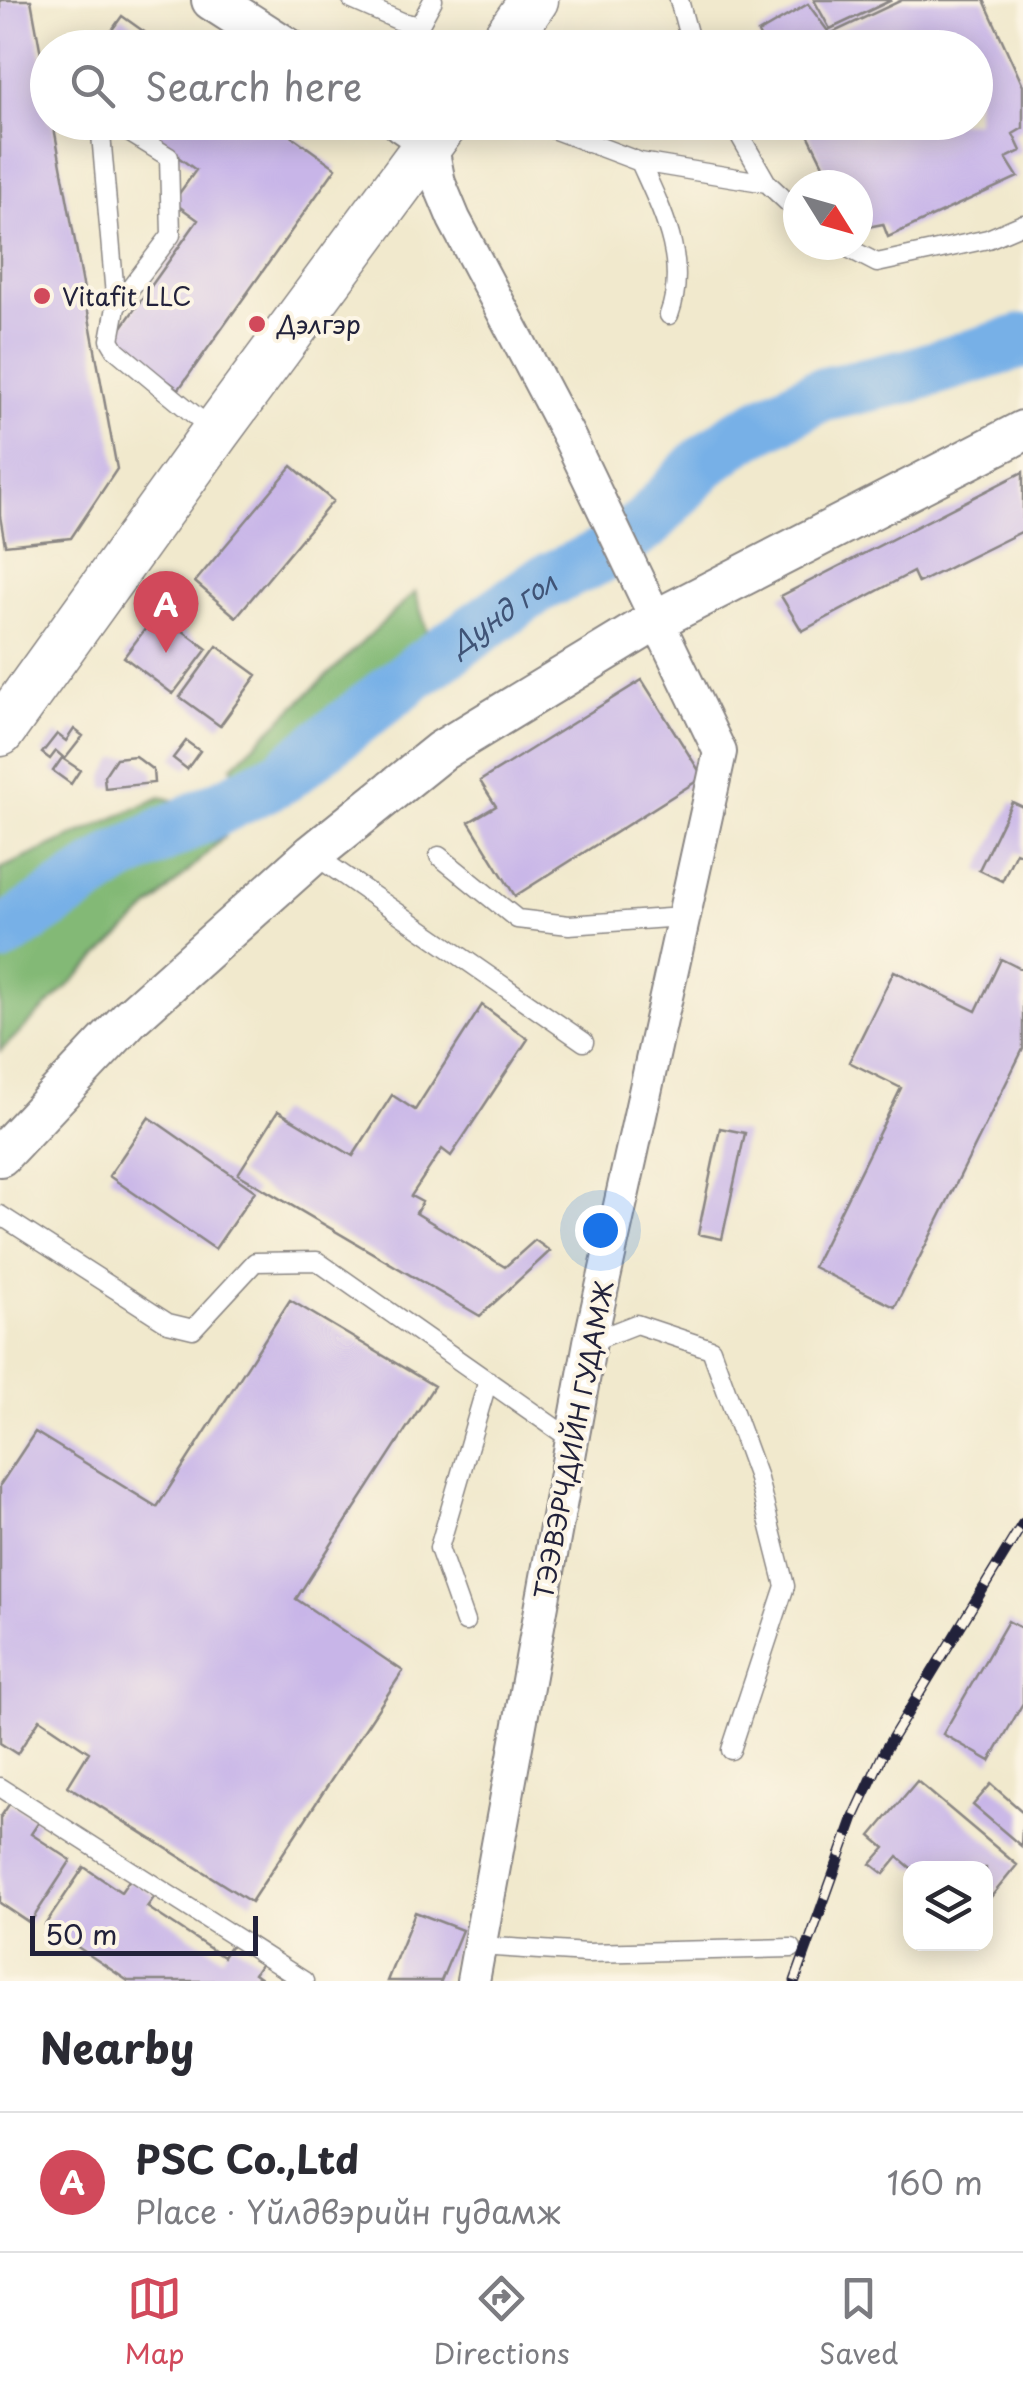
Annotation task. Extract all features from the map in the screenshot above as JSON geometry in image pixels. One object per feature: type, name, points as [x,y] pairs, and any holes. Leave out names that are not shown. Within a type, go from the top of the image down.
[{"type":"main road","points":[[513,30],[534,0]]},
{"type":"main road","points":[[0,732],[216,432],[418,140]]},
{"type":"street","points":[[232,3],[266,30]]},
{"type":"street","name":"ТЭЭВЭРЧДИЙН ГУДАМЖ","points":[[429,140],[446,202],[569,438],[720,752],[590,1342],[474,1981]]},
{"type":"street","points":[[0,1156],[130,1018],[313,854],[441,750],[652,609],[1023,431]]},
{"type":"lane","points":[[352,0],[419,26],[432,0]]},
{"type":"lane","points":[[679,0],[687,30]]},
{"type":"lane","points":[[102,140],[116,307],[110,340],[116,350],[216,432]]},
{"type":"lane","points":[[116,307],[171,235],[169,158],[141,140]]},
{"type":"lane","points":[[582,140],[640,162],[767,183]]},
{"type":"lane","points":[[742,140],[767,183],[783,198]]},
{"type":"lane","points":[[640,162],[671,230],[676,296],[668,315]]},
{"type":"lane","points":[[870,260],[878,264],[988,240],[1023,224]]},
{"type":"lane","points":[[313,854],[584,1042]]},
{"type":"lane","points":[[439,856],[517,919],[569,925],[682,917]]},
{"type":"lane","points":[[0,1215],[168,1323],[193,1328],[255,1262],[317,1261],[572,1440]]},
{"type":"lane","points":[[590,1342],[636,1324],[711,1348],[757,1474],[784,1586],[731,1750]]},
{"type":"lane","points":[[465,1622],[439,1548],[488,1380]]},
{"type":"lane","points":[[0,1786],[304,1981]]},
{"type":"lane","points":[[480,1946],[587,1952],[792,1948]]},
{"type":"green space","points":[[415,592],[428,634],[339,720],[243,785],[231,767]]},
{"type":"green space","points":[[161,797],[191,805],[117,843],[0,923],[0,869]]},
{"type":"green space","points":[[225,836],[0,1051],[0,954],[134,870]]},
{"type":"building","name":"Vitafit LLC","points":[[0,0],[31,0],[37,30],[30,30],[30,140],[56,140],[117,469],[71,538],[5,545],[0,516]]},
{"type":"building","points":[[814,0],[892,0],[830,29]]},
{"type":"building","points":[[902,0],[984,0],[1023,86],[1023,128],[1013,134],[1021,151],[1006,158],[1018,177],[888,237],[883,224],[873,226],[873,170],[826,170],[811,140],[993,140],[993,30],[838,30]]},
{"type":"building","points":[[808,4],[827,30],[763,30]]},
{"type":"building","points":[[122,16],[142,30],[112,30]]},
{"type":"building","points":[[155,140],[297,140],[336,168],[179,389],[112,341],[198,220],[173,202],[196,170]]},
{"type":"building","points":[[292,466],[333,501],[236,617],[195,582]]},
{"type":"building","points":[[1023,472],[1023,531],[918,583],[913,572],[802,631],[781,596]]},
{"type":"building","points":[[158,612],[207,649],[173,694],[124,657]]},
{"type":"building","points":[[217,646],[257,675],[220,726],[180,697]]},
{"type":"building","points":[[642,680],[703,777],[515,896],[469,822],[496,806],[480,781]]},
{"type":"building","points":[[74,729],[83,736],[65,759],[56,751],[50,759],[42,753],[57,734],[66,741]]},
{"type":"building","points":[[186,741],[200,751],[187,769],[173,758]]},
{"type":"building","points":[[135,756],[153,770],[154,783],[105,788],[104,776],[116,758]]},
{"type":"building","points":[[62,758],[80,770],[71,784],[53,771]]},
{"type":"building","points":[[1012,802],[1023,807],[1023,855],[1016,852],[1002,881],[979,870]]},
{"type":"building","points":[[1001,959],[1023,970],[1023,1049],[895,1307],[813,1267],[901,1088],[849,1062],[894,971],[976,1011]]},
{"type":"building","points":[[482,1005],[528,1039],[451,1156],[442,1149],[411,1196],[422,1202],[416,1213],[505,1267],[535,1240],[550,1251],[480,1316],[238,1174],[278,1111],[353,1156],[392,1095],[415,1110]]},
{"type":"building","points":[[149,1117],[255,1191],[215,1249],[109,1176]]},
{"type":"building","points":[[720,1128],[745,1133],[722,1239],[698,1234]]},
{"type":"building","points":[[290,1300],[434,1386],[296,1599],[403,1671],[251,1902],[68,1786],[89,1752],[40,1719],[17,1754],[0,1743],[0,1485],[35,1432],[157,1507]]},
{"type":"building","points":[[1008,1621],[1023,1629],[1023,1703],[990,1761],[943,1734]]},
{"type":"building","points":[[917,1781],[1017,1865],[993,1894],[993,1861],[903,1861],[898,1857],[884,1874],[871,1864],[885,1848],[871,1836]]},
{"type":"building","points":[[991,1784],[1023,1812],[1021,1846],[973,1805]]},
{"type":"building","points":[[10,1803],[39,1822],[31,1834],[71,1860],[30,1923],[0,1903],[0,1818]]},
{"type":"building","points":[[84,1867],[121,1892],[130,1879],[155,1896],[147,1907],[223,1957],[232,1943],[262,1962],[254,1974],[264,1981],[128,1981],[45,1925]]},
{"type":"building","points":[[415,1912],[462,1930],[441,1981],[387,1981]]},
{"type":"waterway","name":"Дунд гол","points":[[0,936],[118,858],[283,776],[408,678],[539,585],[603,555],[647,523],[702,464],[736,438],[817,396],[912,375],[1023,341]]},
{"type":"railway","points":[[795,1981],[854,1817],[885,1750],[1023,1523]]},
{"type":"place","name":"Vitafit LLC","points":[[42,296]]},
{"type":"place","name":"Дэлгэр","points":[[257,324]]},
{"type":"place","name":"PSC Co.,Ltd","points":[[166,653]]}]
